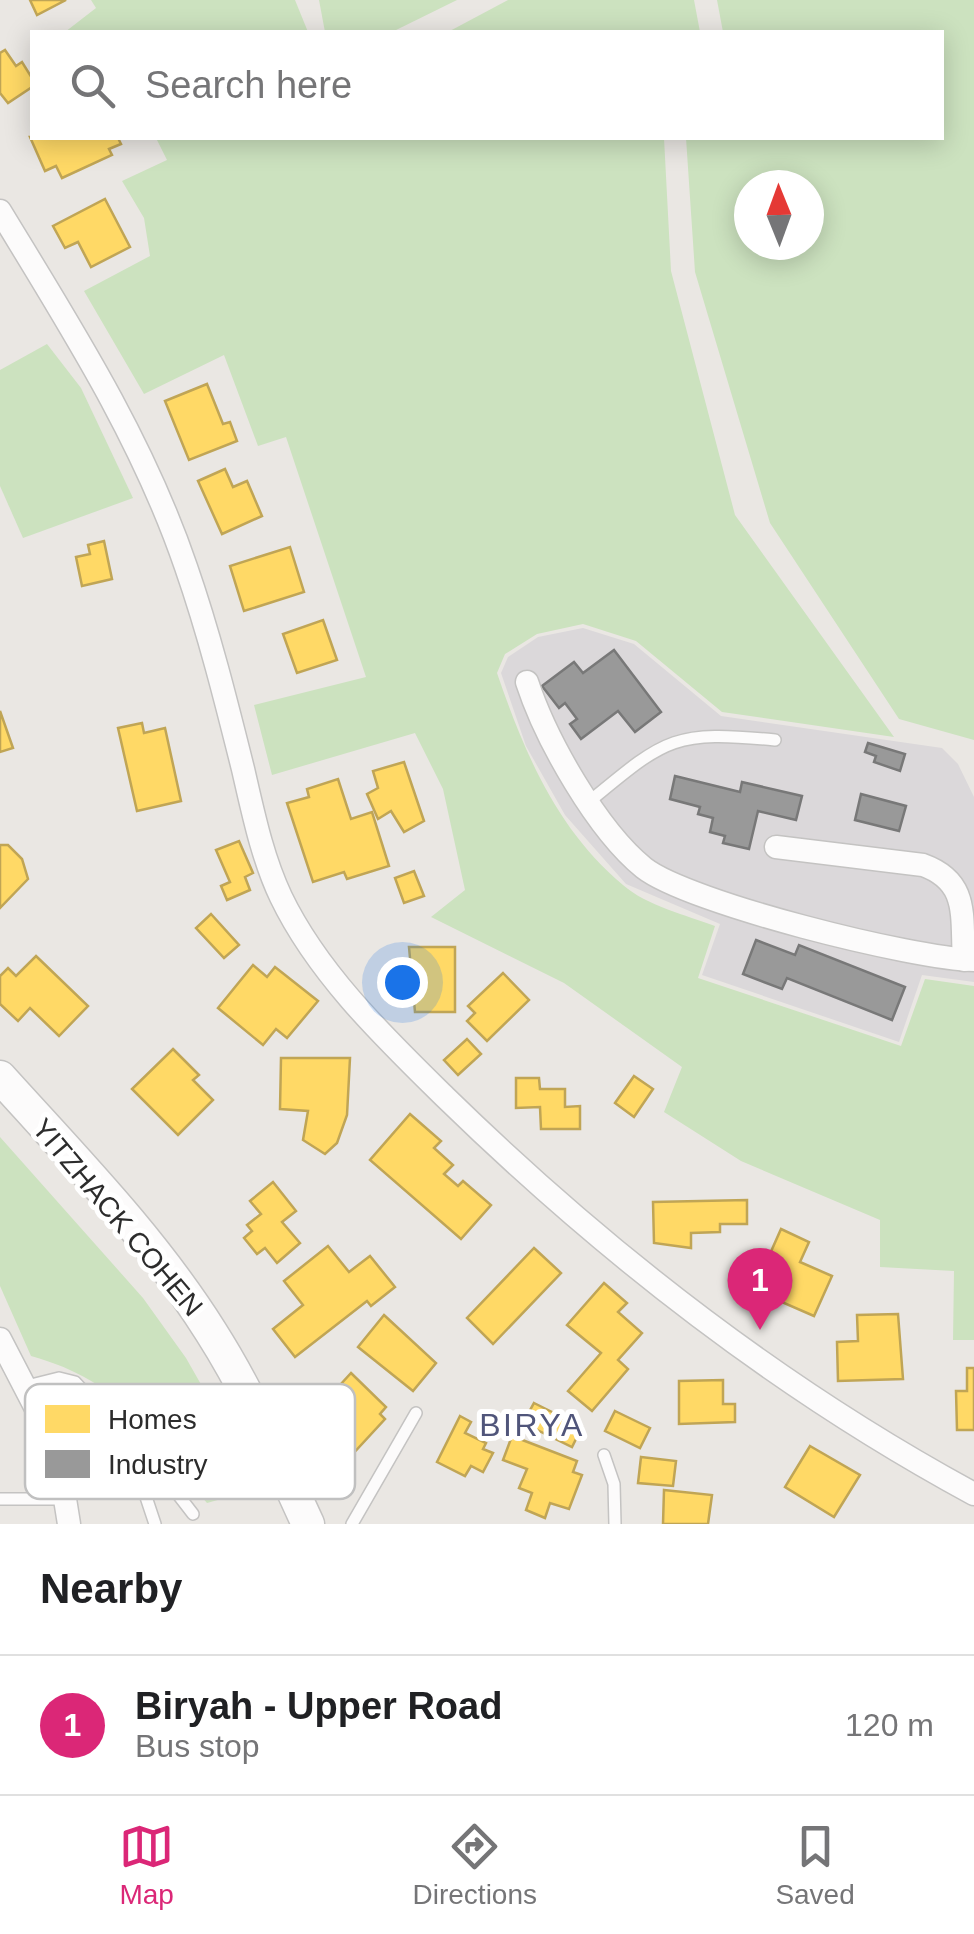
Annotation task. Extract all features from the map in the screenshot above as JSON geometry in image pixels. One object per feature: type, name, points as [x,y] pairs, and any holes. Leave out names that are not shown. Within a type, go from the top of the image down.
[{"type":"street","points":[[0,210],[116,404],[155,484],[201,612],[271,874],[293,919],[322,961],[382,1033],[498,1149],[694,1314],[844,1421],[974,1494]]},
{"type":"street","points":[[526,682],[541,726],[627,852],[647,871],[687,891],[912,955],[969,960],[960,901],[954,882],[944,872],[923,865],[776,847]]},
{"type":"street","name":"YITZHACK COHEN","points":[[0,1077],[119,1209],[188,1297],[242,1384]]},
{"type":"street","points":[[0,1339],[26,1384]]},
{"type":"street","points":[[68,1499],[69,1524]]},
{"type":"street","name":"YITZHACK COHEN","points":[[296,1499],[308,1524]]},
{"type":"lane","points":[[590,800],[652,749],[687,736],[774,740]]},
{"type":"lane","points":[[35,1384],[59,1378],[77,1384]]},
{"type":"lane","points":[[352,1524],[416,1413]]},
{"type":"lane","points":[[604,1455],[614,1484],[615,1524]]},
{"type":"lane","points":[[0,1500],[34,1499]]},
{"type":"lane","points":[[146,1499],[154,1524]]},
{"type":"lane","points":[[181,1499],[193,1514]]},
{"type":"shaded area","points":[[583,628],[634,644],[721,716],[942,748],[958,764],[974,797],[974,982],[922,975],[899,1042],[702,975],[720,924],[626,884],[565,815],[526,746],[501,673],[508,657],[538,637]]},
{"type":"green space","points":[[91,0],[295,0],[307,30],[68,30],[96,8]]},
{"type":"green space","points":[[319,0],[457,0],[396,30],[325,30]]},
{"type":"green space","points":[[508,0],[694,0],[700,30],[452,30]]},
{"type":"green space","points":[[717,0],[974,0],[974,740],[899,719],[770,523],[695,272],[686,140],[944,140],[944,30],[723,30]]},
{"type":"green space","points":[[157,140],[664,140],[671,271],[735,515],[894,737],[722,712],[636,641],[583,624],[537,634],[505,654],[497,673],[531,760],[579,840],[633,892],[715,926],[698,978],[901,1046],[925,979],[974,986],[974,1340],[953,1340],[954,1271],[880,1267],[880,1220],[741,1161],[664,1112],[682,1067],[564,983],[431,917],[465,890],[443,789],[415,733],[272,775],[254,705],[366,677],[286,437],[258,446],[224,355],[144,394],[84,291],[150,256],[144,218],[122,181],[167,160]]},
{"type":"green space","points":[[47,344],[81,388],[133,498],[23,538],[0,486],[0,370]]},
{"type":"green space","points":[[0,1137],[143,1298],[201,1384],[95,1384],[31,1356],[0,1286]]},
{"type":"building: Homes","points":[[30,0],[66,0],[37,15]]},
{"type":"building: Homes","points":[[5,50],[16,66],[22,62],[30,75],[30,88],[8,103],[0,93],[0,53]]},
{"type":"building: Homes","points":[[31,140],[119,140],[121,144],[109,149],[112,155],[62,178],[56,166],[45,171]]},
{"type":"building: Homes","points":[[105,199],[130,247],[91,267],[78,242],[65,248],[53,226]]},
{"type":"building: Homes","points":[[207,384],[223,424],[230,422],[237,441],[189,460],[165,401]]},
{"type":"building: Homes","points":[[225,469],[233,487],[247,481],[262,516],[222,534],[198,481]]},
{"type":"building: Homes","points":[[104,541],[112,579],[82,586],[76,557],[90,554],[88,545]]},
{"type":"building: Homes","points":[[290,547],[304,592],[244,611],[230,566]]},
{"type":"building: Homes","points":[[323,620],[337,660],[297,673],[283,634]]},
{"type":"building: Homes","points":[[0,711],[13,748],[0,752]]},
{"type":"building: Homes","points":[[142,723],[144,733],[165,728],[181,801],[137,811],[118,728]]},
{"type":"building: Homes","points":[[404,762],[424,821],[404,832],[391,811],[378,819],[367,794],[378,788],[373,771]]},
{"type":"building: Homes","points":[[338,779],[351,819],[372,812],[389,866],[347,879],[344,872],[313,882],[287,803],[309,797],[307,789]]},
{"type":"building: Homes","points":[[239,841],[253,873],[245,877],[250,890],[227,900],[221,886],[230,882],[216,850]]},
{"type":"building: Homes","points":[[0,845],[8,845],[22,859],[28,879],[0,908]]},
{"type":"building: Homes","points":[[414,871],[424,896],[404,903],[395,878]]},
{"type":"building: Homes","points":[[211,914],[239,945],[224,958],[196,928]]},
{"type":"building: Homes","points":[[409,947],[455,947],[455,1012],[415,1012]]},
{"type":"building: Homes","points":[[36,956],[88,1006],[59,1036],[30,1008],[18,1021],[0,1004],[0,976],[8,968],[16,976]]},
{"type":"building: Homes","points":[[253,965],[267,977],[275,967],[318,1001],[287,1038],[276,1029],[263,1045],[218,1008]]},
{"type":"building: Homes","points":[[503,973],[529,1000],[487,1041],[467,1021],[475,1013],[468,1006]]},
{"type":"building: Homes","points":[[467,1039],[481,1054],[458,1075],[444,1060]]},
{"type":"building: Homes","points":[[173,1049],[199,1075],[193,1080],[213,1100],[178,1135],[132,1089]]},
{"type":"building: Homes","points":[[281,1058],[350,1058],[347,1115],[337,1143],[325,1154],[303,1140],[308,1111],[280,1109]]},
{"type":"building: Homes","points":[[634,1076],[653,1089],[634,1117],[615,1103]]},
{"type":"building: Homes","points":[[516,1078],[539,1078],[540,1089],[565,1089],[565,1107],[580,1106],[580,1129],[541,1129],[540,1107],[516,1108]]},
{"type":"building: Homes","points":[[410,1114],[441,1141],[434,1148],[453,1165],[444,1174],[458,1186],[463,1181],[491,1205],[461,1239],[370,1160]]},
{"type":"building: Homes","points":[[273,1182],[296,1211],[282,1222],[300,1243],[277,1263],[265,1248],[257,1254],[244,1238],[252,1231],[247,1225],[261,1214],[250,1201]]},
{"type":"building: Homes","points":[[747,1200],[747,1224],[720,1224],[720,1232],[691,1233],[691,1248],[654,1243],[653,1202]]},
{"type":"building: Homes","points":[[781,1229],[809,1242],[800,1262],[832,1276],[814,1316],[754,1290]]},
{"type":"building: Homes","points":[[328,1246],[349,1272],[370,1256],[395,1287],[371,1306],[367,1301],[295,1357],[273,1329],[303,1305],[284,1281]]},
{"type":"building: Homes","points":[[534,1248],[561,1273],[493,1344],[467,1318]]},
{"type":"building: Homes","points":[[604,1283],[627,1303],[618,1312],[642,1333],[618,1360],[628,1369],[592,1411],[568,1391],[601,1353],[567,1325]]},
{"type":"building: Homes","points":[[898,1314],[903,1379],[838,1381],[837,1342],[858,1341],[857,1315]]},
{"type":"building: Homes","points":[[384,1315],[436,1363],[413,1391],[358,1347]]},
{"type":"building: Homes","points":[[967,1368],[974,1368],[974,1430],[957,1430],[956,1391],[967,1391]]},
{"type":"building: Homes","points":[[351,1373],[386,1407],[380,1414],[385,1419],[355,1452],[355,1384],[341,1384]]},
{"type":"building: Homes","points":[[723,1380],[723,1404],[735,1404],[735,1422],[679,1424],[679,1381]]},
{"type":"building: Homes","points":[[534,1403],[582,1427],[572,1447],[523,1423]]},
{"type":"building: Homes","points":[[615,1411],[650,1428],[640,1448],[605,1431]]},
{"type":"building: Homes","points":[[460,1416],[471,1422],[465,1433],[486,1443],[483,1449],[493,1453],[483,1472],[471,1466],[465,1476],[437,1462]]},
{"type":"building: Homes","points":[[512,1436],[577,1461],[573,1472],[582,1475],[569,1509],[550,1503],[545,1518],[526,1510],[532,1493],[519,1488],[527,1469],[503,1460]]},
{"type":"building: Homes","points":[[810,1446],[860,1475],[834,1517],[785,1487]]},
{"type":"building: Homes","points":[[641,1457],[676,1461],[673,1486],[638,1483]]},
{"type":"building: Homes","points":[[664,1490],[712,1495],[708,1524],[663,1524]]},
{"type":"building: Industry","points":[[614,650],[661,712],[635,732],[618,711],[581,739],[570,724],[577,719],[565,703],[559,708],[542,686],[574,662],[583,673]]},
{"type":"building: Industry","points":[[868,743],[905,754],[900,771],[874,762],[876,756],[865,752]]},
{"type":"building: Industry","points":[[675,776],[740,792],[742,782],[802,796],[796,820],[758,811],[749,849],[723,843],[725,836],[710,832],[713,818],[698,814],[700,807],[670,799]]},
{"type":"building: Industry","points":[[861,794],[906,806],[899,831],[855,820]]},
{"type":"building: Industry","points":[[756,940],[795,955],[799,945],[905,987],[892,1020],[787,978],[782,989],[743,974]]},
{"type":"place","name":"Biryah - Upper Road","points":[[760,1330]]},
{"type":"district","name":"BIRYA","points":[[532,1425]]}]
